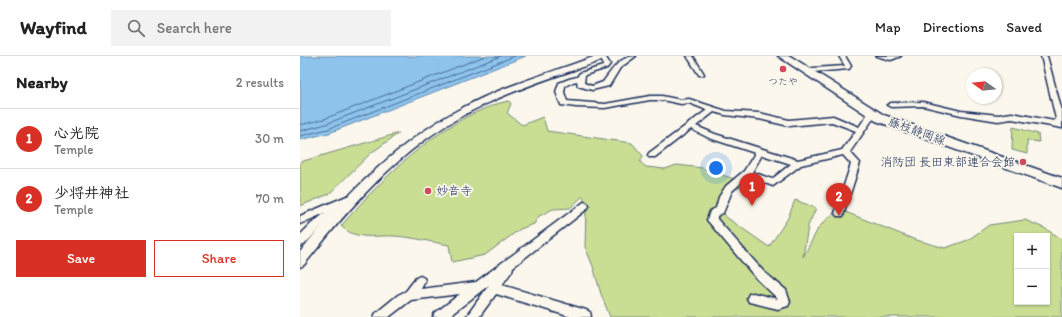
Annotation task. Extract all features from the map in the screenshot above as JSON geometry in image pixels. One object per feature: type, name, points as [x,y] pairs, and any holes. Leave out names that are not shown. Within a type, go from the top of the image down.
[{"type":"main road","name":"藤枝静岡線","points":[[787,57],[806,72],[872,114],[890,122],[1062,183]]},
{"type":"street","points":[[300,261],[354,197],[394,159],[433,130],[467,109],[602,56],[607,64],[605,67],[582,74],[580,79],[580,84],[586,87],[600,87],[606,84],[617,67],[633,56]]},
{"type":"street","points":[[690,56],[701,74]]},
{"type":"street","points":[[806,72],[813,70],[847,68],[848,66],[842,56]]},
{"type":"street","points":[[879,56],[891,58],[898,56]]},
{"type":"street","points":[[891,105],[923,104],[961,113],[998,118],[1012,116],[1060,124],[1044,56]]},
{"type":"street","points":[[580,79],[571,80],[562,85],[560,92],[564,103],[605,106],[632,100],[662,98],[674,102],[689,101],[725,113],[758,116],[789,123],[833,119],[860,130]]},
{"type":"street","points":[[652,155],[713,109]]},
{"type":"street","points":[[747,172],[773,183],[798,163],[845,152],[872,114]]},
{"type":"street","points":[[690,126],[712,136],[798,163]]},
{"type":"street","points":[[753,298],[778,304],[784,302],[782,294],[760,275],[735,244],[712,220],[713,214],[720,210],[724,194],[734,182],[747,172],[760,152]]},
{"type":"street","points":[[840,213],[856,163],[845,152]]},
{"type":"street","points":[[300,220],[354,197]]},
{"type":"street","points":[[439,317],[584,206]]},
{"type":"street","points":[[300,242],[318,222],[328,215],[343,209]]},
{"type":"street","points":[[472,317],[512,261]]},
{"type":"street","points":[[410,296],[420,281]]},
{"type":"street","points":[[380,317],[402,299],[410,296],[478,287]]},
{"type":"street","points":[[494,288],[586,316],[585,317]]},
{"type":"green space","points":[[509,101],[511,104],[507,113],[522,125],[543,117],[547,131],[632,143],[643,156],[640,162],[646,167],[665,169],[677,165],[702,168],[737,180],[722,209],[726,217],[769,247],[788,218],[795,200],[816,208],[808,226],[803,257],[819,227],[838,209],[913,239],[945,248],[968,240],[989,225],[1025,220],[1044,228],[1062,239],[1062,317],[610,317],[585,247],[586,208],[583,196],[570,208],[553,209],[539,216],[534,224],[520,229],[485,255],[452,262],[449,245],[415,238],[353,234],[341,226],[385,179],[435,136],[472,114],[490,106]]},
{"type":"green space","points":[[1013,127],[1038,134],[1039,142],[1027,140],[1027,154],[1012,150]]},
{"type":"green space","points":[[399,133],[371,153],[329,194],[300,206],[300,162]]},
{"type":"water","points":[[300,56],[526,56],[329,133],[300,140]]},
{"type":"place","name":"つたや","points":[[783,69]]},
{"type":"place","name":"消防団 長田東部連合会館","points":[[1023,162]]},
{"type":"place","name":"妙音寺","points":[[428,191]]},
{"type":"place","name":"心光院","points":[[752,206]]},
{"type":"place","name":"少将井神社","points":[[839,216]]}]
